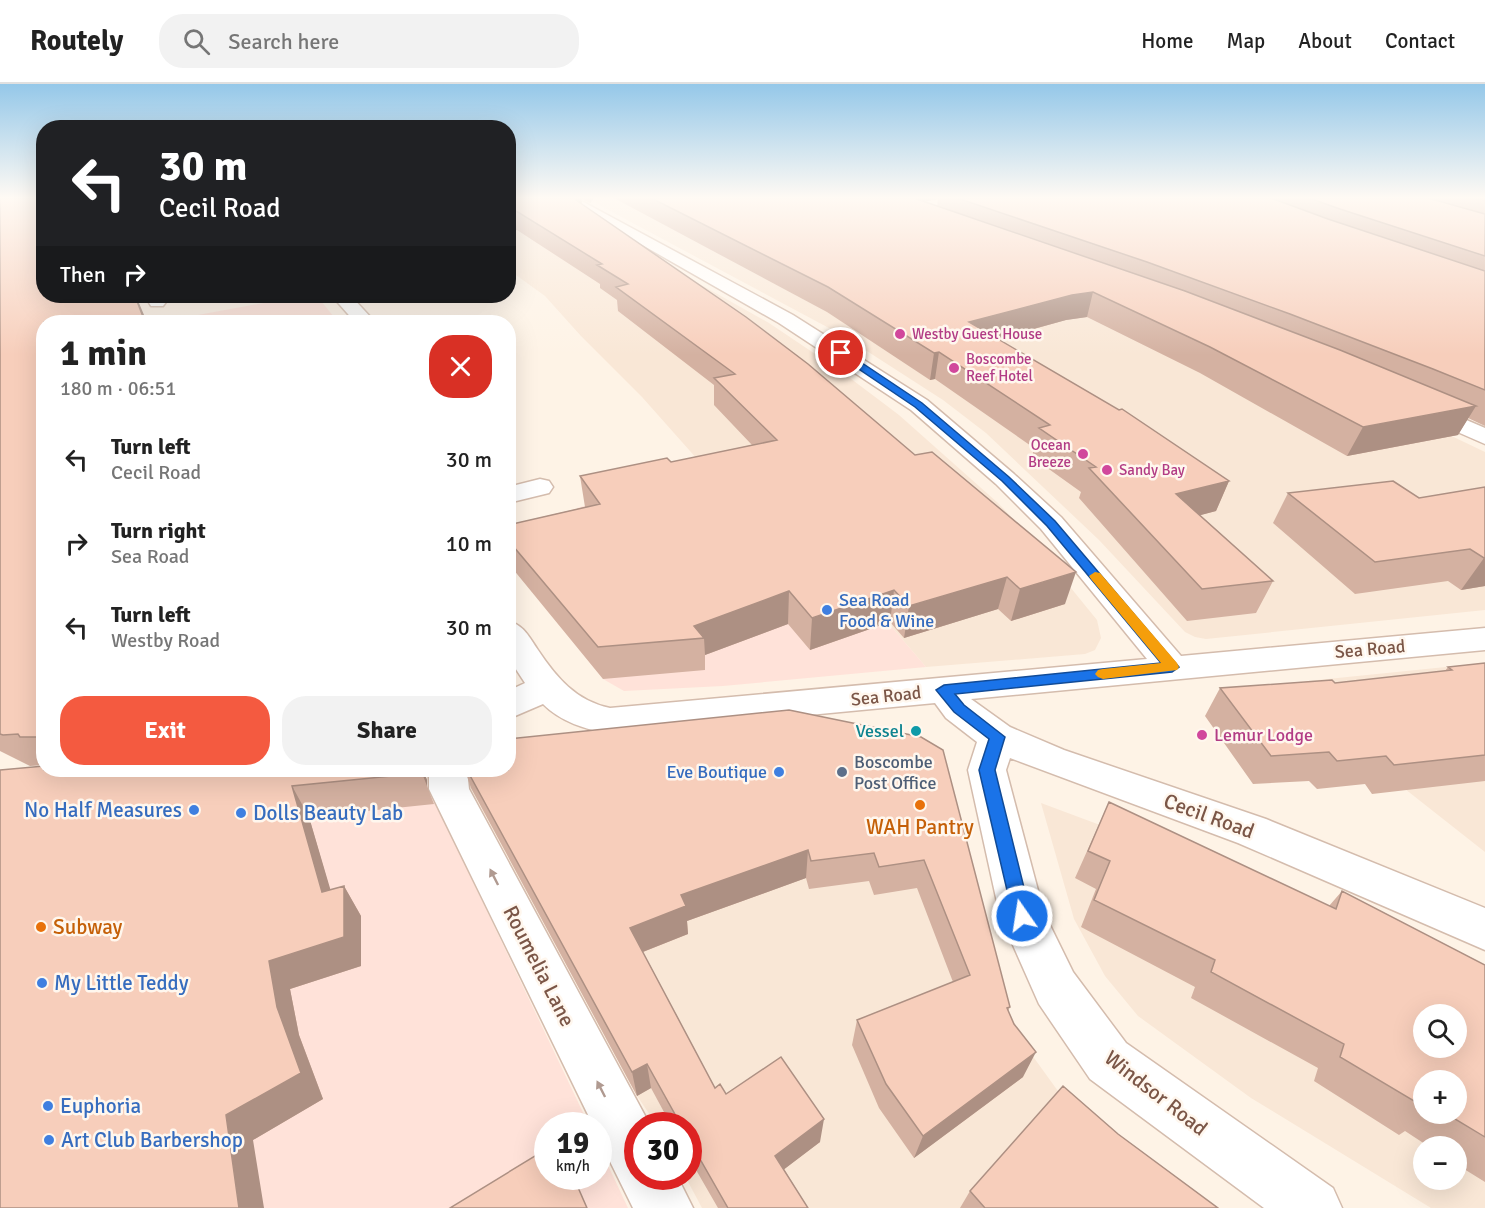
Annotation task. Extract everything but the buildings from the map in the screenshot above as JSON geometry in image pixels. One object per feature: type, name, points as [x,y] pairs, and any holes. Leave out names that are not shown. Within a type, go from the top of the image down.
[{"type":"street","points":[[662,250],[786,319],[919,405],[1005,479],[1051,523],[1172,667]]},
{"type":"street","points":[[347,303],[359,315]]},
{"type":"street","points":[[1406,400],[1485,437]]},
{"type":"street","points":[[516,493],[540,487]]},
{"type":"street","name":"Sea Road","points":[[516,642],[548,687],[566,705],[589,716],[610,722],[1485,639]]},
{"type":"street","points":[[516,702],[548,687]]},
{"type":"street","name":"Cecil Road","points":[[944,690],[959,709],[997,737],[1051,760],[1252,831],[1485,929]]},
{"type":"street","name":"Windsor Road","points":[[997,737],[987,770],[1022,916],[1056,988],[1108,1061],[1313,1208]]},
{"type":"street","name":"Roumelia Lane","points":[[448,777],[449,789],[624,1132]]},
{"type":"street","points":[[653,1190],[663,1208]]},
{"type":"shaded area","points":[[516,250],[640,250],[769,323],[842,372],[899,415],[998,503],[1022,528],[1097,620],[1101,638],[1095,650],[1085,654],[926,667],[795,514],[714,478],[642,397],[545,296],[516,275]]},
{"type":"shaded area","points":[[684,250],[991,250],[1395,409],[1485,452],[1485,610],[1206,639],[1195,637],[1185,632],[1099,540],[986,433],[943,400],[842,335]]},
{"type":"shaded area","points":[[263,303],[323,303],[332,315],[198,315]]},
{"type":"shaded area","points":[[584,506],[795,514],[926,667],[723,686],[624,691],[603,679],[516,572],[516,532],[582,516],[577,508]]},
{"type":"shaded area","points":[[1485,663],[1485,852],[1405,789],[1308,681]]},
{"type":"shaded area","points":[[804,742],[984,973],[1024,1044],[1063,1098],[1201,1208],[702,1208],[692,1190],[702,1190],[702,1112],[648,1112],[637,1096],[470,787],[478,777],[516,777],[516,768]]},
{"type":"shaded area","points":[[424,779],[583,1112],[534,1112],[534,1190],[612,1190],[612,1174],[628,1208],[0,1208],[0,811]]},
{"type":"shaded area","points":[[1041,803],[1194,860],[1485,976],[1485,1208],[1431,1208],[1251,1098],[1138,1016],[1105,976],[1074,919]]},
{"type":"slow traffic","points":[[1095,576],[1172,667],[1103,674]]},
{"type":"place","name":"Westby Guest House","points":[[900,334]]},
{"type":"place","name":"Boscombe Reef Hotel","points":[[954,368]]},
{"type":"place","name":"Ocean Breeze","points":[[1083,454]]},
{"type":"place","name":"Sandy Bay","points":[[1107,470]]},
{"type":"place","name":"Sea Road Food & Wine","points":[[827,610]]},
{"type":"place","name":"Vessel","points":[[916,731]]},
{"type":"place","name":"Lemur Lodge","points":[[1202,735]]},
{"type":"place","name":"Eve Boutique","points":[[779,772]]},
{"type":"place","name":"Boscombe Post Office","points":[[842,772]]},
{"type":"place","name":"WAH Pantry","points":[[920,805]]},
{"type":"place","name":"No Half Measures","points":[[194,810]]},
{"type":"place","name":"Dolls Beauty Lab","points":[[241,813]]},
{"type":"place","name":"Subway","points":[[41,927]]},
{"type":"place","name":"My Little Teddy","points":[[42,983]]},
{"type":"place","name":"Euphoria","points":[[48,1106]]},
{"type":"place","name":"Art Club Barbershop","points":[[49,1140]]},
{"type":"route","points":[[841,353],[919,405],[1005,479],[1051,523],[1172,667],[944,690],[959,709],[997,737],[987,770],[1022,916]]}]
